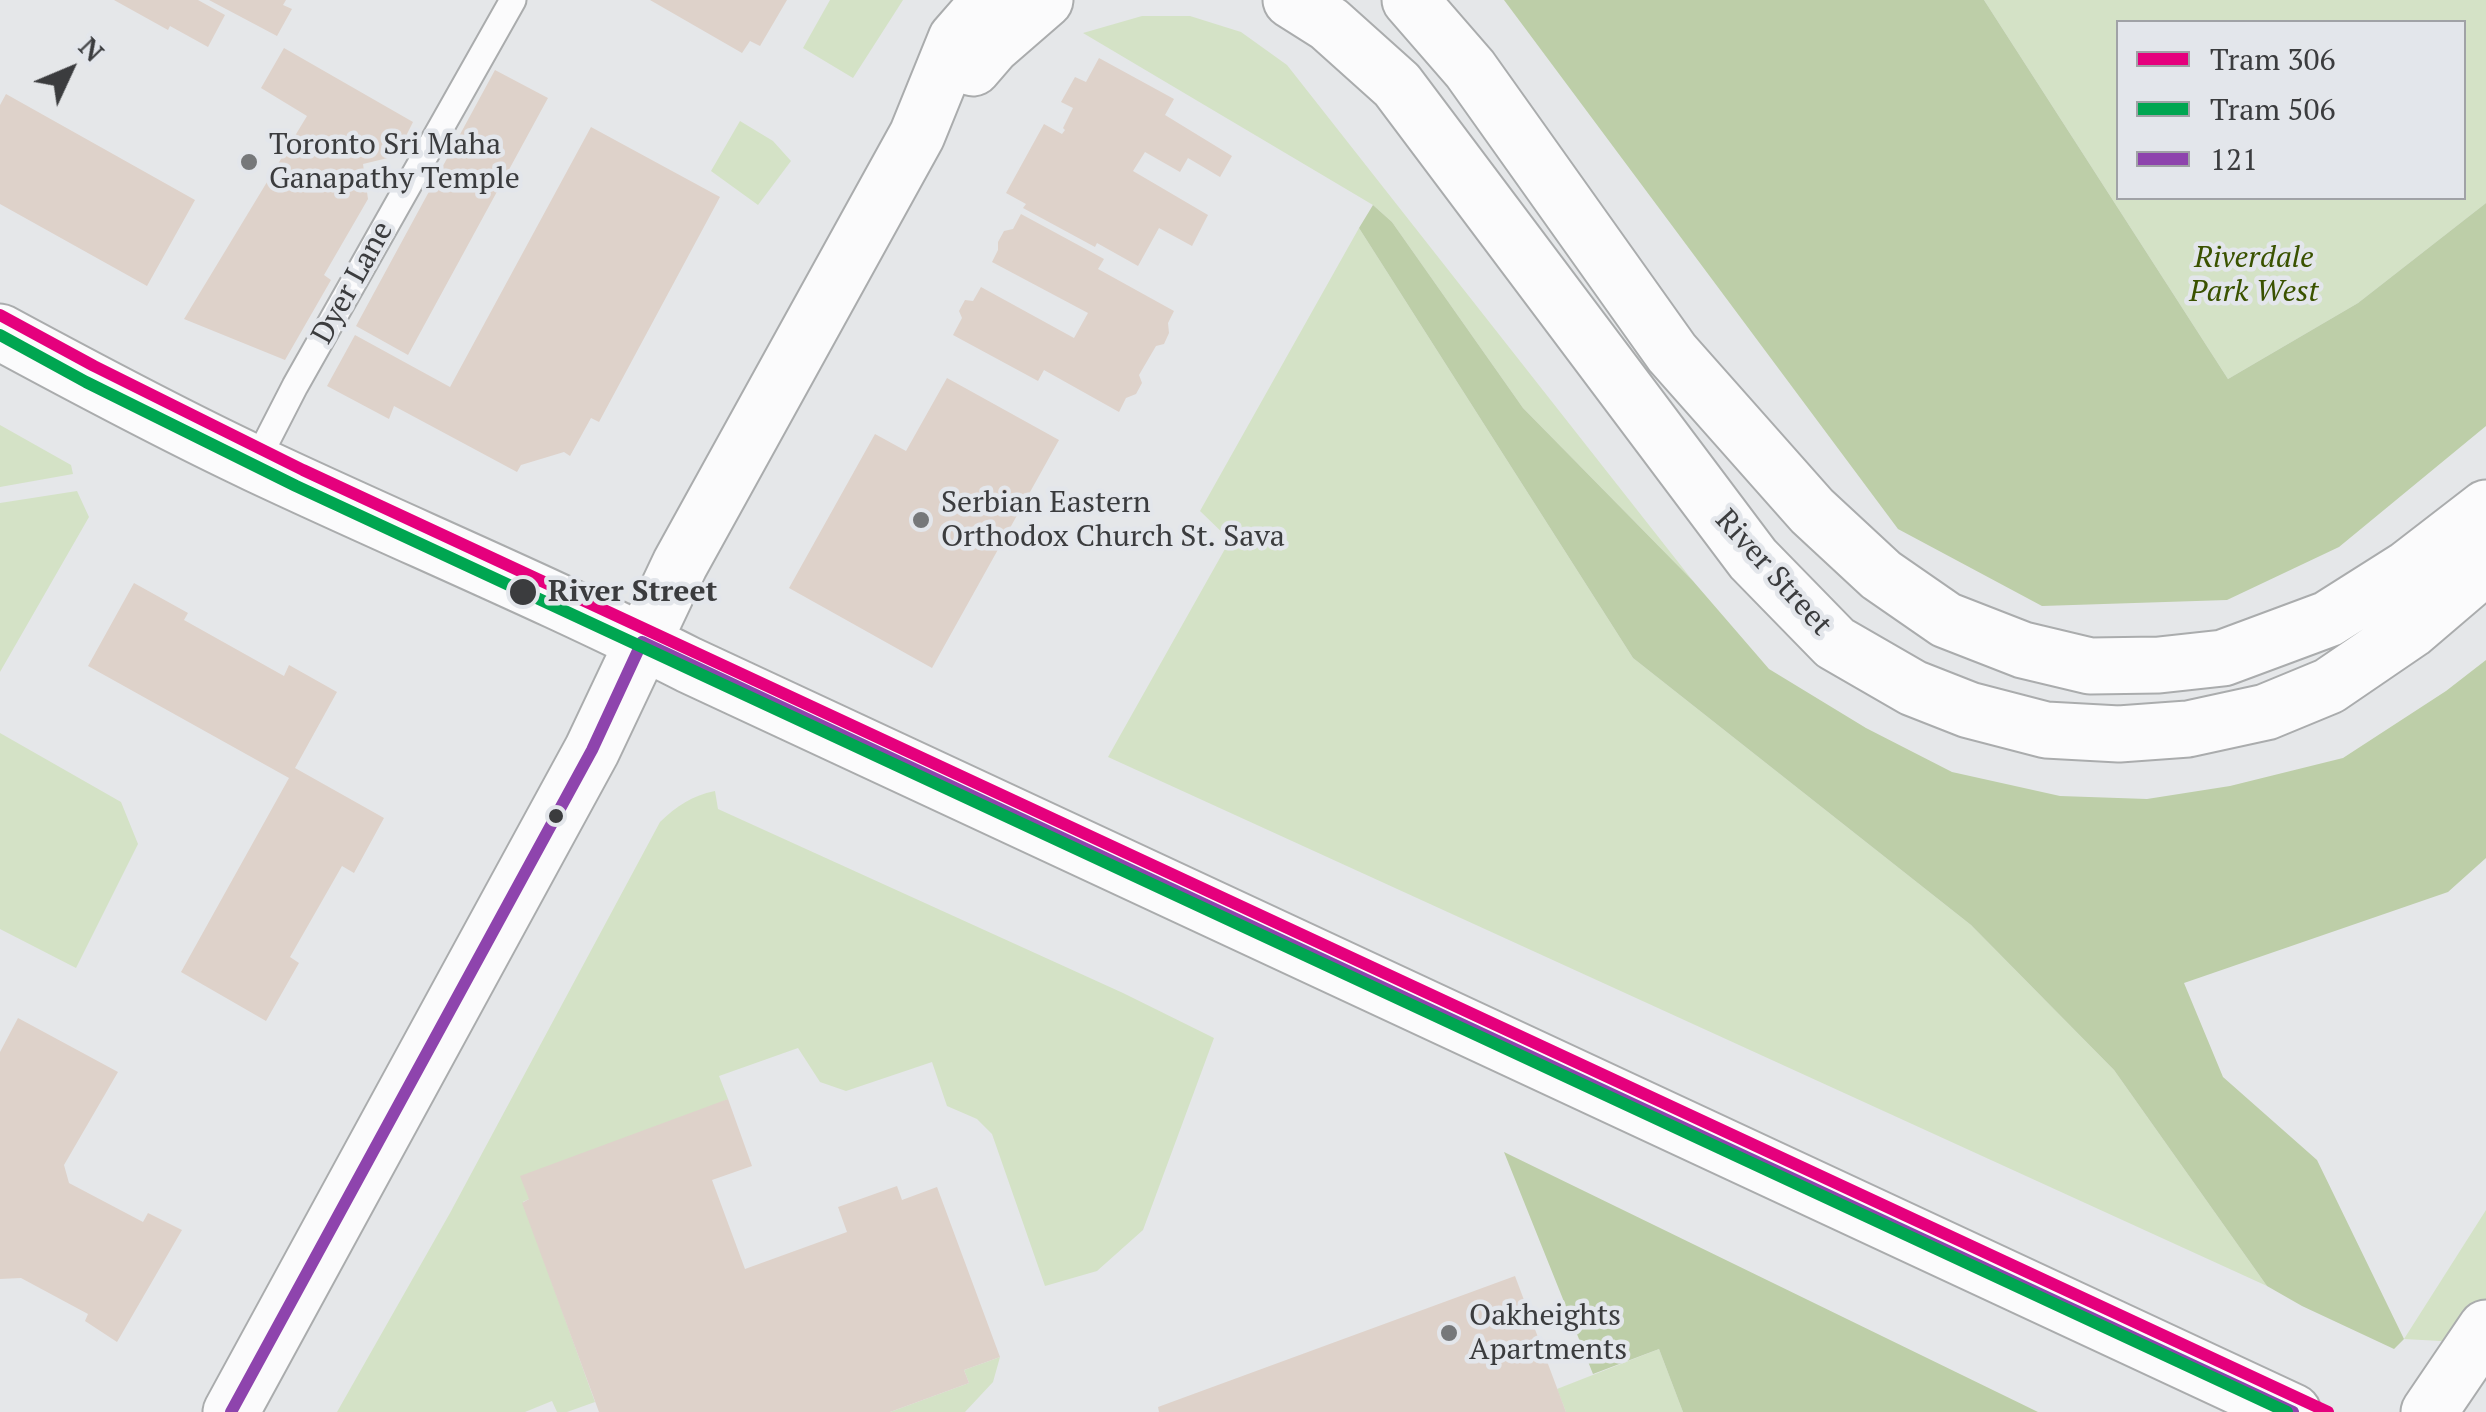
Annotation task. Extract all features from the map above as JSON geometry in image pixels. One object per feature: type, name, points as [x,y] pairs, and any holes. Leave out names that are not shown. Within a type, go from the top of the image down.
[{"type":"main road","points":[[231,1412],[592,750],[680,564],[916,136],[956,39],[990,0]]},
{"type":"main road","points":[[916,136],[992,46],[1045,0]]},
{"type":"main road","name":"River Street","points":[[1291,0],[1330,24],[1397,85],[1753,560],[1835,643],[1913,688],[1970,710],[2046,730],[2119,734],[2188,729],[2266,712],[2329,686],[2411,630],[2486,566]]},
{"type":"main road","points":[[1410,0],[1470,69],[1672,354],[1812,511],[1882,575],[1946,620],[2023,650],[2090,666],[2159,665],[2223,658],[2328,619],[2407,568],[2486,508]]},
{"type":"main road","points":[[0,332],[256,464],[2272,1402]]},
{"type":"main road","points":[[2429,1412],[2486,1328]]},
{"type":"lane","name":"Dyer Lane","points":[[256,464],[295,386],[513,0]]},
{"type":"green space","points":[[830,0],[903,0],[853,78],[803,48]]},
{"type":"green space","points":[[1504,0],[1984,0],[2228,379],[2358,303],[2486,203],[2486,426],[2339,547],[2227,600],[2042,606],[1898,529]]},
{"type":"green space","name":"Riverdale Park West","points":[[1984,0],[2486,0],[2486,203],[2358,303],[2228,379]]},
{"type":"green space","points":[[1142,16],[1190,16],[1241,32],[1287,65],[1693,581],[1523,408],[1392,222],[1373,205],[1083,33]]},
{"type":"green space","points":[[740,121],[773,141],[791,161],[758,205],[711,171]]},
{"type":"green space","points":[[1373,205],[1392,222],[1523,408],[1693,581],[1769,669],[1866,728],[1952,772],[2060,796],[2147,799],[2230,786],[2343,758],[2486,660],[2486,858],[2448,892],[2184,983],[2223,1077],[2317,1160],[2404,1339],[2394,1349],[2267,1286],[2114,1070],[1971,925],[1633,658],[1359,228]]},
{"type":"green space","points":[[1359,228],[1633,658],[1971,925],[2114,1070],[2267,1286],[1108,757],[1230,540],[1200,511]]},
{"type":"green space","points":[[0,425],[71,465],[73,474],[0,487]]},
{"type":"green space","points":[[77,491],[89,517],[0,672],[0,503]]},
{"type":"green space","points":[[0,733],[121,802],[138,844],[76,968],[0,929]]},
{"type":"green space","points":[[715,791],[718,809],[1214,1038],[1143,1230],[1097,1271],[1045,1286],[992,1134],[977,1119],[947,1106],[932,1062],[846,1091],[820,1082],[798,1048],[719,1076],[728,1099],[523,1202],[595,1402],[567,1412],[557,1412],[552,1401],[525,1412],[337,1412],[450,1213],[660,822],[685,802]]},
{"type":"green space","points":[[1504,1152],[2038,1412],[1683,1412],[1659,1349],[1593,1374]]},
{"type":"green space","points":[[2486,1210],[2486,1299],[2459,1342],[2404,1339]]},
{"type":"green space","points":[[1659,1349],[1683,1412],[1566,1412],[1557,1389]]},
{"type":"green space","points":[[1000,1357],[993,1382],[965,1412],[890,1412],[969,1383],[964,1370]]},
{"type":"building","points":[[114,0],[198,0],[225,15],[208,47]]},
{"type":"building","points":[[209,0],[286,0],[283,5],[292,9],[277,36]]},
{"type":"building","points":[[650,0],[787,0],[760,46],[750,41],[742,53]]},
{"type":"building","points":[[284,48],[413,122],[396,156],[363,164],[368,199],[324,275],[331,280],[285,360],[184,319],[307,116],[261,88]]},
{"type":"building","points":[[1099,58],[1174,99],[1165,115],[1232,156],[1220,177],[1188,158],[1180,172],[1145,152],[1133,171],[1208,215],[1192,246],[1159,228],[1138,266],[1023,208],[1026,204],[1006,193],[1044,124],[1062,134],[1065,130],[1073,108],[1061,102],[1075,77],[1086,82]]},
{"type":"building","points":[[495,70],[548,98],[408,355],[356,326]]},
{"type":"building","points":[[6,94],[195,200],[147,286],[0,204],[0,105]]},
{"type":"building","points":[[591,127],[720,197],[599,422],[591,418],[570,456],[564,452],[521,465],[517,472],[394,406],[389,419],[327,386],[355,335],[450,387]]},
{"type":"building","points":[[1021,214],[1104,259],[1098,269],[1174,311],[1164,344],[1156,346],[1139,375],[1142,383],[1136,394],[1126,398],[1119,412],[1044,370],[1038,381],[953,335],[965,300],[973,301],[981,287],[1074,338],[1088,313],[992,262],[1004,231],[1013,229]]},
{"type":"building","name":"Serbian Eastern Orthodox Church St. Sava","points":[[947,378],[1059,440],[932,668],[789,588],[875,434],[906,451]]},
{"type":"building","points":[[134,583],[188,613],[184,620],[284,676],[289,665],[337,692],[295,768],[384,818],[354,873],[342,866],[290,957],[299,963],[266,1021],[181,972],[289,778],[88,666]]},
{"type":"building","points":[[18,1018],[118,1072],[64,1165],[69,1183],[143,1222],[148,1213],[182,1230],[117,1342],[85,1321],[88,1314],[21,1278],[0,1279],[0,1052]]},
{"type":"building","points":[[728,1099],[752,1166],[712,1180],[745,1269],[847,1232],[838,1207],[897,1186],[902,1200],[937,1187],[1000,1357],[964,1370],[969,1383],[890,1412],[599,1412],[522,1203],[529,1199],[520,1176]]},
{"type":"building","name":"Oakheights Apartments","points":[[1515,1276],[1566,1412],[1159,1412],[1158,1407]]},
{"type":"tram line","name":"306","points":[[0,315],[303,470],[2328,1412]]},
{"type":"tram line","name":"506","points":[[0,335],[296,486],[2287,1412]]},
{"type":"transit line","name":"121","points":[[642,642],[2293,1412]]},
{"type":"transit line","name":"121","points":[[231,1412],[592,750],[642,642]]},
{"type":"place","name":"Toronto Sri Maha Ganapathy Temple","points":[[249,162]]},
{"type":"place","name":"Serbian Eastern Orthodox Church St. Sava","points":[[921,520]]},
{"type":"place","name":"River Street","points":[[523,592]]},
{"type":"place","name":"Oakheights Apartments","points":[[1449,1333]]}]
